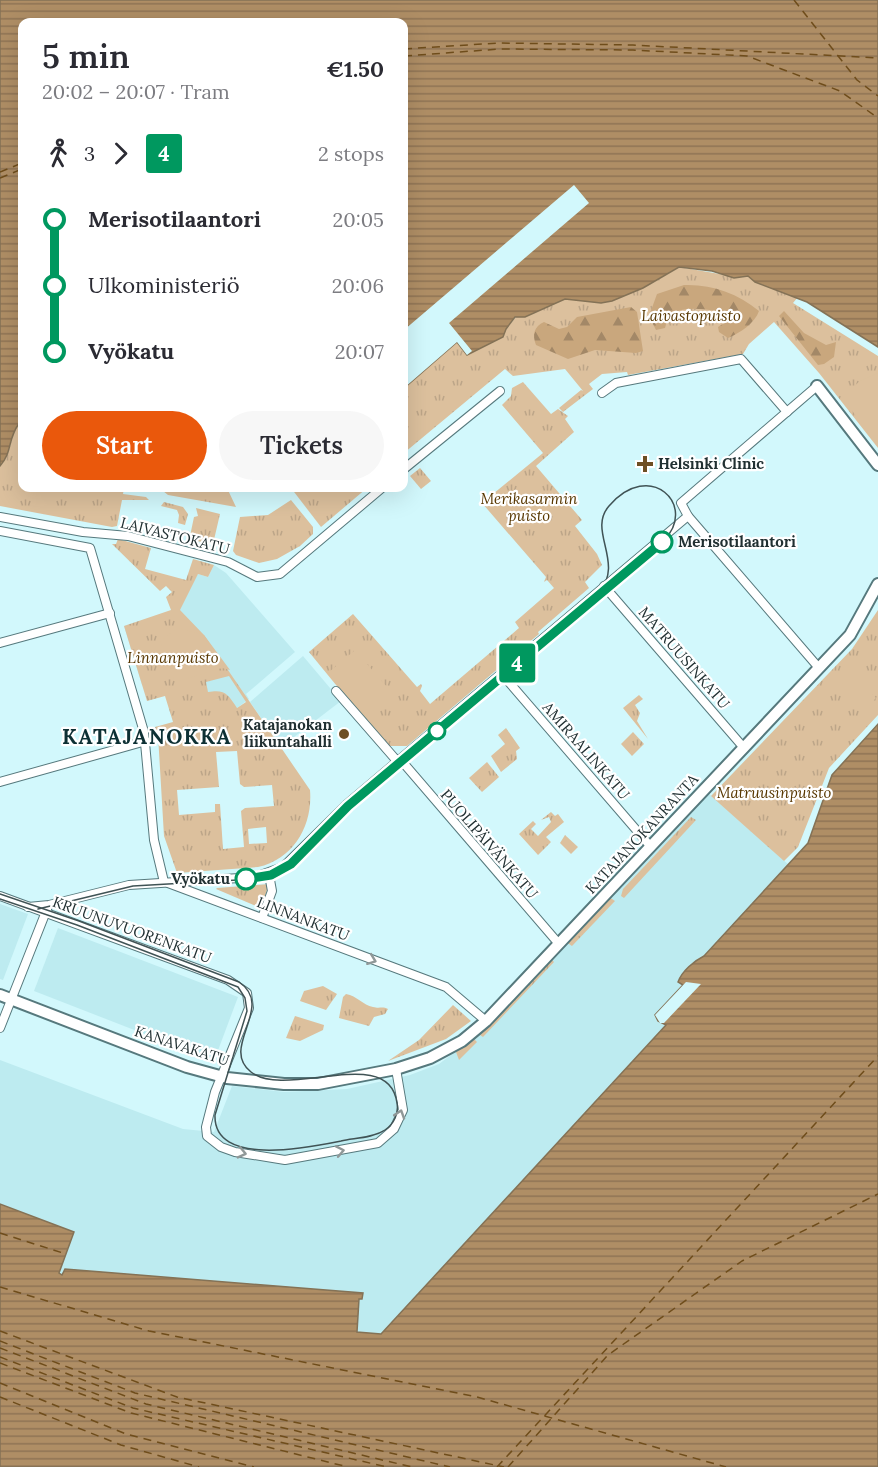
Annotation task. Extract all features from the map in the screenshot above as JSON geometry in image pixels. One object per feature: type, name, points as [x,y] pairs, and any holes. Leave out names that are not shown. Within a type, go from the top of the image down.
[{"type":"main road","points":[[817,386],[878,465]]},
{"type":"main road","name":"KATAJANOKANRANTA","points":[[396,1069],[448,1049],[486,1021],[850,635],[878,584]]},
{"type":"main road","name":"KANAVAKATU","points":[[0,995],[186,1066],[222,1077],[302,1084],[337,1081],[396,1069]]},
{"type":"street","points":[[602,393],[616,383],[741,359],[787,412]]},
{"type":"street","points":[[817,386],[681,503],[688,516],[819,668]]},
{"type":"street","points":[[408,466],[500,391]]},
{"type":"street","name":"LAIVASTOKATU","points":[[0,518],[83,532],[128,536],[228,562],[257,577],[280,574],[377,492]]},
{"type":"street","points":[[0,531],[90,548],[146,741],[154,840],[164,882],[250,877],[277,870],[295,857],[334,815],[688,516]]},
{"type":"street","name":"MATRUUSINKATU","points":[[604,586],[744,748]]},
{"type":"street","points":[[0,643],[110,613]]},
{"type":"street","name":"AMIRAALINKATU","points":[[501,673],[651,847]]},
{"type":"street","name":"PUOLIPÄIVÄNKATU","points":[[336,691],[559,944]]},
{"type":"street","points":[[0,782],[146,741]]},
{"type":"street","points":[[262,918],[272,891],[270,880]]},
{"type":"street","name":"LINNANKATU","points":[[28,907],[49,905],[129,885],[164,882],[446,987],[486,1021]]},
{"type":"street","name":"KRUUNUVUORENKATU","points":[[0,896],[45,914],[78,922],[234,982],[243,989],[249,998],[249,1008],[240,1036],[234,1043],[222,1077]]},
{"type":"street","points":[[0,1028],[49,905]]},
{"type":"street","points":[[222,1077],[208,1115],[206,1132],[212,1141],[236,1152],[285,1160],[378,1143],[394,1130],[403,1110],[396,1069]]},
{"type":"shaded area","points":[[0,0],[878,0],[878,347],[807,302],[755,282],[748,276],[734,278],[712,271],[679,267],[643,288],[612,301],[601,303],[565,299],[525,317],[515,317],[503,337],[467,355],[457,342],[408,385],[408,18],[18,18],[18,425],[0,466]]},
{"type":"shaded area","points":[[214,565],[226,573],[295,652],[246,694],[249,699],[237,708],[142,685],[124,626],[172,611],[198,574],[208,577]]},
{"type":"shaded area","points":[[303,656],[341,701],[281,747],[250,702]]},
{"type":"shaded area","points":[[878,724],[878,1467],[0,1467],[0,1204],[74,1232],[59,1273],[62,1275],[65,1269],[363,1293],[362,1299],[359,1299],[357,1332],[381,1334],[666,1025],[658,1021],[655,1015],[683,985],[678,982],[682,974],[704,956],[808,843],[832,775]]},
{"type":"shaded area","points":[[708,793],[789,865],[704,956],[697,959],[681,982],[684,985],[661,1021],[666,1025],[381,1334],[357,1332],[359,1298],[362,1293],[65,1269],[63,1275],[58,1274],[74,1232],[0,1204],[0,1060],[183,1129],[214,1132],[232,1086],[284,1092],[347,1089],[410,1075],[439,1064],[481,1032]]},
{"type":"shaded area","points":[[0,904],[28,914],[3,980],[0,979]]},
{"type":"shaded area","points":[[58,928],[238,997],[214,1061],[34,991]]},
{"type":"green space","name":"Laivastopuisto","points":[[679,267],[737,277],[748,276],[755,282],[798,297],[793,303],[878,356],[878,448],[819,373],[774,322],[749,344],[743,354],[628,375],[627,372],[602,374],[589,384],[593,389],[563,412],[559,408],[581,390],[583,391],[565,369],[513,376],[505,369],[408,450],[408,385],[457,342],[474,351],[503,337],[506,329],[516,317],[525,317],[565,299],[601,303],[643,288]]},
{"type":"green space","points":[[684,285],[704,286],[724,291],[742,299],[759,311],[746,327],[728,338],[719,332],[718,327],[730,319],[729,314],[706,309],[676,311],[669,314],[665,328],[656,330],[649,316],[657,294]]},
{"type":"green space","points":[[631,307],[637,312],[643,351],[636,353],[595,350],[568,359],[536,345],[535,331],[544,322],[559,329],[567,327],[577,317]]},
{"type":"green space","points":[[784,311],[804,333],[826,345],[836,342],[834,357],[818,365],[779,316]]},
{"type":"green space","points":[[878,373],[878,445],[844,400],[844,395],[860,381]]},
{"type":"green space","name":"Merikasarmin puisto","points":[[523,382],[551,414],[558,409],[568,416],[565,419],[574,432],[536,466],[582,520],[575,526],[597,554],[602,565],[585,582],[589,588],[538,632],[539,634],[407,746],[386,746],[309,652],[353,614],[417,687],[421,684],[420,691],[430,704],[519,628],[515,622],[554,588],[547,580],[544,582],[546,577],[482,503],[543,453],[502,405],[511,396],[512,388]]},
{"type":"green space","points":[[18,425],[18,492],[123,492],[123,494],[146,497],[149,500],[122,500],[117,526],[112,527],[0,506],[0,466],[7,456]]},
{"type":"green space","points":[[420,468],[431,481],[421,489],[410,476]]},
{"type":"green space","points":[[164,492],[229,492],[236,507],[168,495]]},
{"type":"green space","points":[[294,492],[362,492],[321,527]]},
{"type":"green space","points":[[291,500],[313,527],[313,534],[300,546],[277,559],[259,563],[236,555],[233,551],[240,517],[268,515]]},
{"type":"green space","points":[[164,502],[183,507],[188,514],[185,525],[178,523],[177,510],[161,506]]},
{"type":"green space","points":[[196,508],[220,514],[213,544],[196,541],[196,538],[190,536],[194,517],[198,516]]},
{"type":"green space","name":"Linnanpuisto","points":[[118,539],[151,548],[145,569],[186,580],[193,559],[214,565],[208,577],[198,574],[180,610],[204,635],[310,790],[308,816],[299,839],[282,857],[271,863],[258,867],[177,873],[164,836],[158,735],[155,727],[173,722],[165,696],[147,701],[124,626],[171,610],[166,597],[172,592],[166,586],[160,591],[112,544],[116,544]],"holes":[[[229,676],[246,702],[237,708],[226,694],[218,691],[208,692],[206,682]],[[237,751],[240,784],[244,787],[272,785],[274,806],[245,808],[241,811],[244,847],[223,849],[220,804],[215,804],[215,812],[179,815],[177,790],[219,787],[216,752]],[[266,827],[267,843],[249,844],[248,829]]]},
{"type":"green space","name":"Matruusinpuisto","points":[[878,610],[878,715],[829,768],[798,847],[784,861],[711,796],[852,649]]},
{"type":"green space","points":[[178,628],[204,635],[230,670],[222,668],[175,682],[160,641]]},
{"type":"green space","points":[[355,650],[393,694],[367,716],[329,672]]},
{"type":"green space","points":[[852,674],[876,698],[865,709],[842,683]]},
{"type":"green space","points":[[639,695],[643,699],[635,705],[640,713],[637,721],[648,739],[623,708]]},
{"type":"green space","points":[[506,728],[520,748],[516,751],[517,759],[501,772],[491,756],[505,744],[498,735]]},
{"type":"green space","points":[[633,732],[644,744],[632,756],[621,744]]},
{"type":"green space","points":[[487,762],[499,777],[482,792],[469,778]]},
{"type":"green space","points":[[551,812],[555,816],[558,814],[564,822],[546,837],[551,842],[538,855],[519,834],[533,821],[536,824],[531,829],[538,836],[551,822],[549,817],[541,820]]},
{"type":"green space","points":[[691,817],[696,820],[624,898],[621,896],[623,889]]},
{"type":"green space","points":[[565,835],[578,847],[571,854],[560,843]]},
{"type":"green space","points":[[269,884],[261,908],[216,889],[217,888]]},
{"type":"green space","points":[[609,897],[615,901],[572,946],[566,942]]},
{"type":"green space","points":[[552,960],[554,962],[483,1037],[480,1035]]},
{"type":"green space","points":[[323,986],[337,994],[326,1010],[300,1001],[304,991]]},
{"type":"green space","points":[[346,994],[369,1006],[388,1009],[385,1014],[374,1017],[369,1026],[339,1018],[343,997]]},
{"type":"green space","points":[[453,1005],[471,1021],[446,1039],[388,1061],[419,1040]]},
{"type":"green space","points":[[295,1016],[324,1025],[323,1030],[300,1041],[286,1038]]},
{"type":"green space","points":[[474,1039],[477,1042],[459,1060],[456,1052]]},
{"type":"pier","points":[[574,185],[589,203],[449,323],[472,351],[467,355],[457,342],[408,385],[408,327]]},
{"type":"pier","points":[[230,492],[281,492],[270,501]]},
{"type":"pier","points":[[686,982],[701,984],[664,1023],[660,1023],[655,1015]]},
{"type":"ferry route","points":[[794,0],[857,80],[878,96]]},
{"type":"ferry route","points":[[408,49],[499,43],[633,45],[878,58]]},
{"type":"ferry route","points":[[408,56],[500,49],[633,50],[747,56],[840,91],[878,118]]},
{"type":"ferry route","points":[[0,172],[18,165]]},
{"type":"ferry route","points":[[0,178],[18,171]]},
{"type":"ferry route","points":[[497,1467],[878,1056]]},
{"type":"ferry route","points":[[508,1467],[608,1355],[742,1261],[878,1194]]},
{"type":"ferry route","points":[[0,1233],[66,1254]]},
{"type":"ferry route","points":[[0,1287],[149,1331],[477,1397],[726,1467]]},
{"type":"ferry route","points":[[0,1331],[177,1397],[504,1467]]},
{"type":"ferry route","points":[[0,1341],[135,1393],[450,1467]]},
{"type":"ferry route","points":[[0,1348],[146,1404],[412,1467]]},
{"type":"ferry route","points":[[0,1357],[133,1408],[387,1467]]},
{"type":"ferry route","points":[[0,1363],[131,1413],[348,1467]]},
{"type":"ferry route","points":[[0,1383],[126,1434],[254,1467]]},
{"type":"ferry route","points":[[0,1397],[121,1445],[199,1467]]},
{"type":"tram line","points":[[38,909],[133,886],[255,879],[284,869],[348,806],[664,540],[673,527],[676,514],[665,492],[653,487],[640,486],[625,492],[609,506],[603,516],[602,526],[608,570],[606,581],[599,593],[537,645],[514,659]]},
{"type":"tram line","name":"4","points":[[246,879],[271,875],[291,864],[348,806],[662,542]]},
{"type":"tram line","points":[[0,894],[79,921],[239,982],[249,992],[252,1003],[241,1051],[243,1062],[251,1072],[267,1079],[288,1080],[357,1074],[376,1077],[390,1086],[397,1103],[393,1121],[388,1128],[375,1135],[308,1147],[266,1150],[246,1148],[230,1142],[219,1132],[215,1115],[247,1011],[245,998],[238,987],[77,925],[0,899]]},
{"type":"place","name":"Helsinki Clinic","points":[[645,464]]},
{"type":"place","name":"Merisotilaantori","points":[[662,542]]},
{"type":"place","name":"Katajanokan liikuntahalli","points":[[344,734]]},
{"type":"place","name":"Vyökatu","points":[[246,879]]},
{"type":"district","name":"KATAJANOKKA","points":[[147,737]]}]
